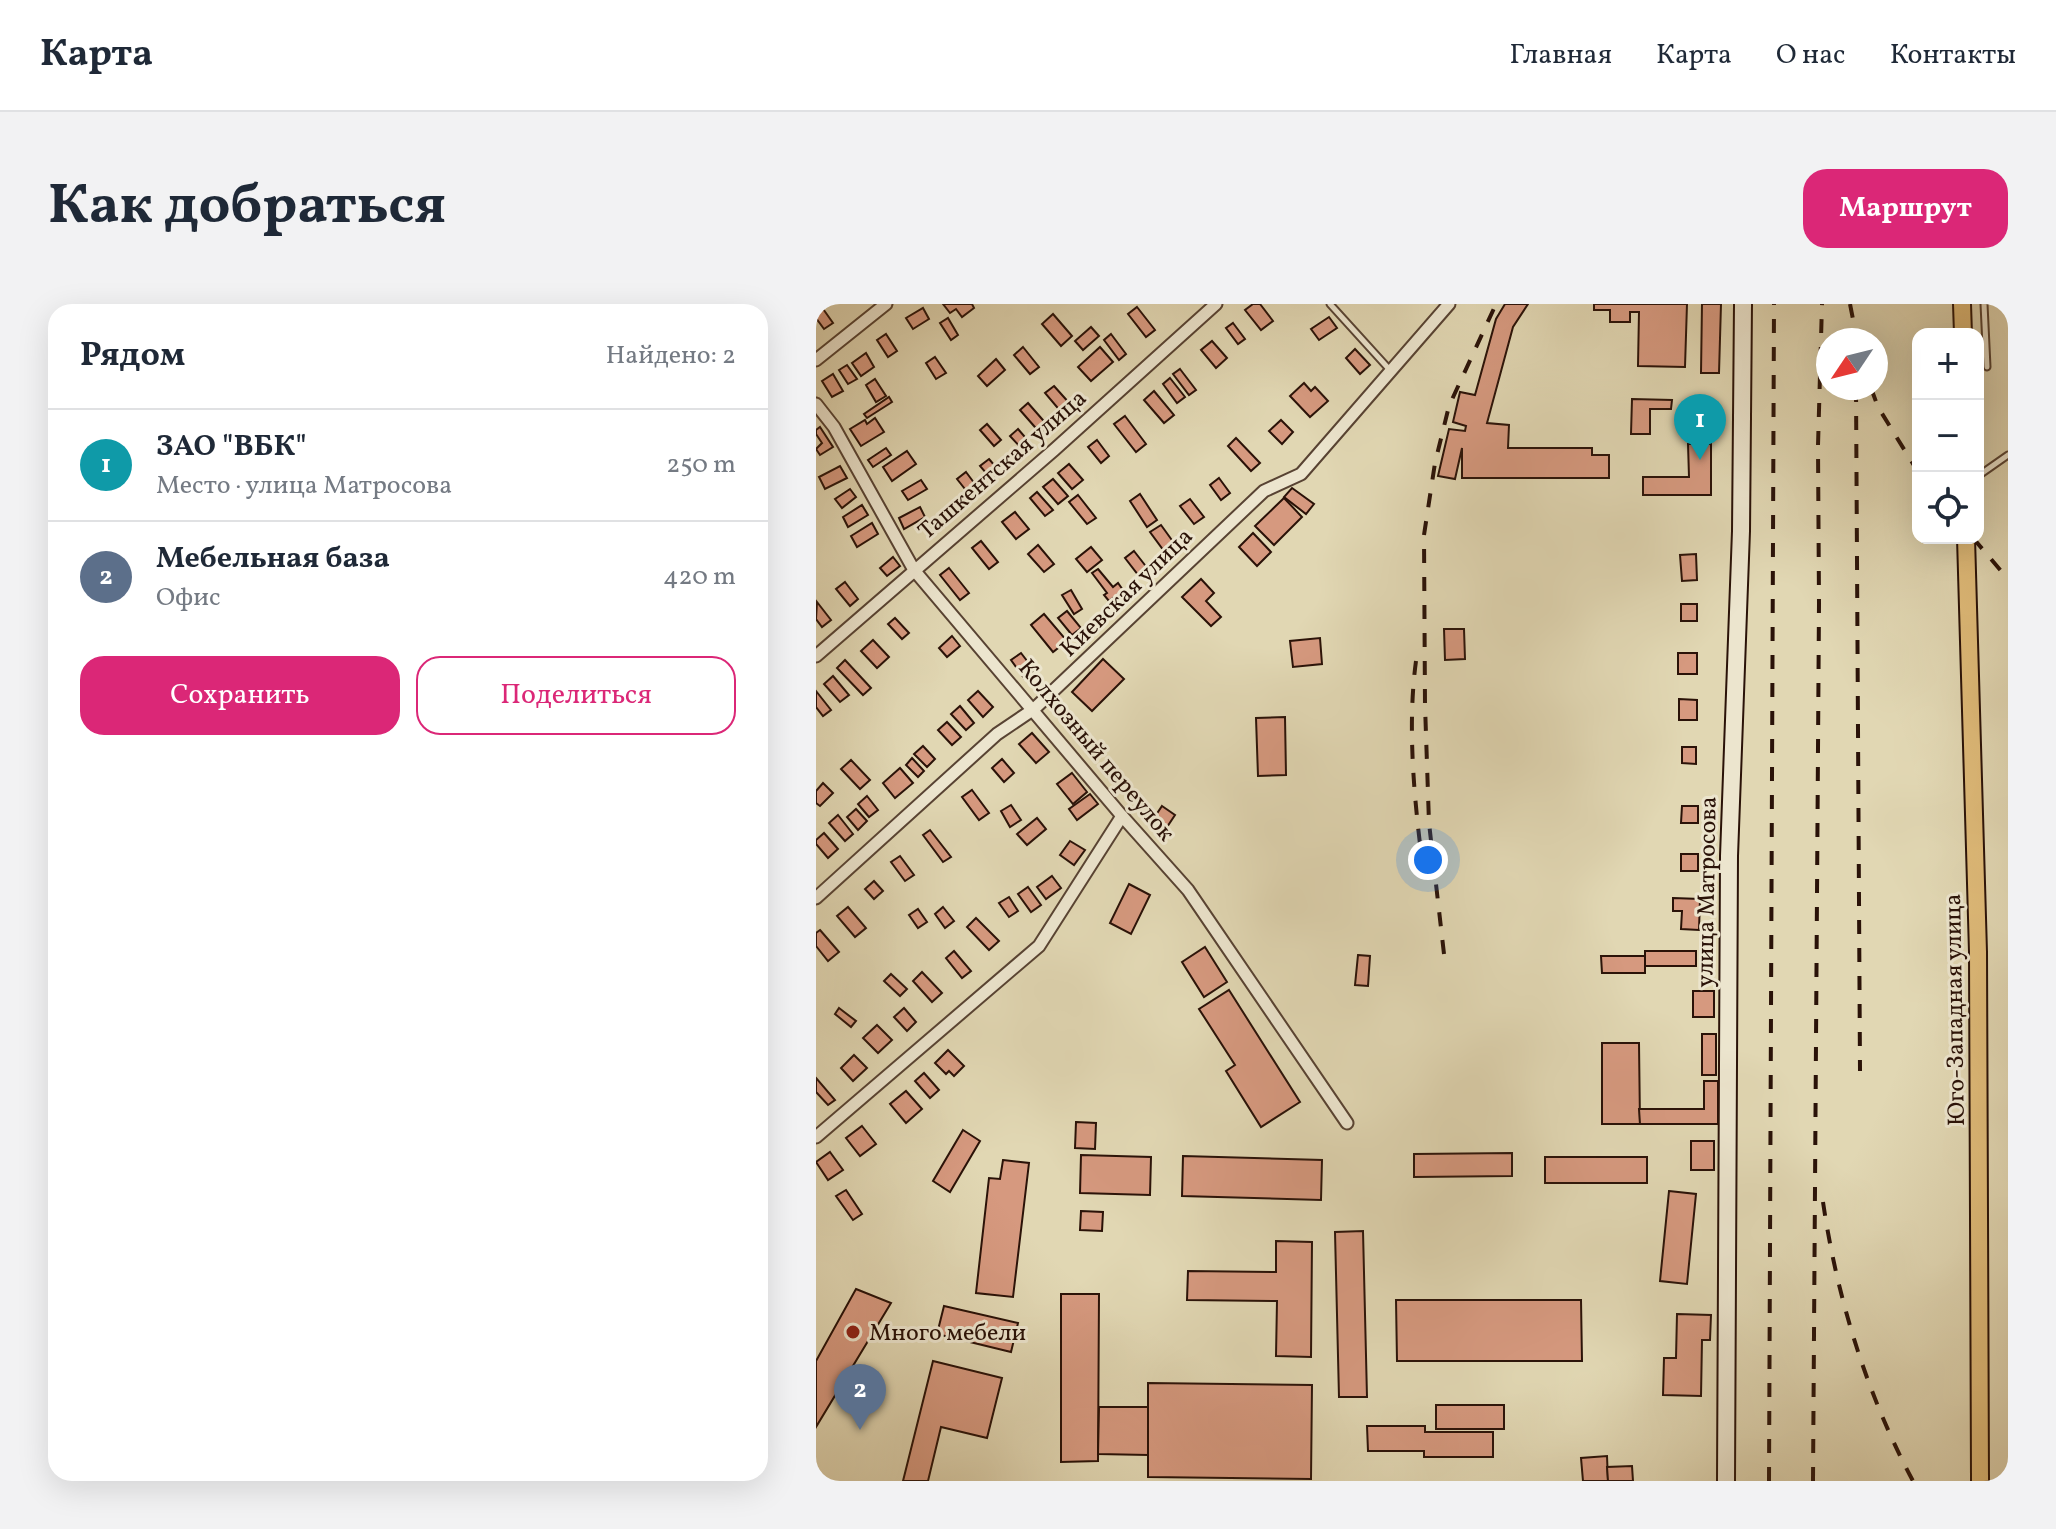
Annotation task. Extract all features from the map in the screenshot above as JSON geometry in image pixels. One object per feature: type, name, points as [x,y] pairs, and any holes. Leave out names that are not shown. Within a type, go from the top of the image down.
[{"type":"main road","points":[[1962,304],[1963,328]]},
{"type":"main road","name":"Юго-Западная улица","points":[[1966,544],[1978,952],[1980,1481]]},
{"type":"street","points":[[816,360],[886,304]]},
{"type":"street","name":"Ташкентская улица","points":[[816,656],[1054,450],[1216,304]]},
{"type":"street","name":"Киевская улица","points":[[816,898],[997,734],[1034,709],[1264,491],[1301,474],[1449,304]]},
{"type":"street","name":"улица Матросова","points":[[1726,1481],[1729,856],[1741,531],[1743,304]]},
{"type":"street","name":"Колхозный переулок","points":[[816,404],[834,427],[914,570],[1188,890],[1347,1123]]},
{"type":"street","points":[[816,1137],[1039,946],[1122,816]]},
{"type":"lane","points":[[1330,304],[1390,370]]},
{"type":"lane","points":[[1984,304],[1987,367]]},
{"type":"lane","points":[[1984,472],[2008,455]]},
{"type":"building","points":[[943,304],[972,304],[974,308],[962,317],[956,309],[950,313]]},
{"type":"building","points":[[1253,304],[1260,304],[1273,321],[1261,330],[1245,310]]},
{"type":"building","points":[[1505,304],[1528,304],[1513,327],[1487,423],[1509,425],[1508,448],[1592,448],[1592,455],[1609,455],[1609,478],[1462,478],[1462,448],[1455,479],[1438,476],[1449,429],[1465,431],[1466,426],[1453,422],[1460,392],[1475,395],[1496,319]]},
{"type":"building","points":[[1594,304],[1687,304],[1685,367],[1638,366],[1639,312],[1630,312],[1630,322],[1610,322],[1610,310],[1594,310]]},
{"type":"building","points":[[1702,304],[1721,304],[1719,373],[1701,373]]},
{"type":"building","points":[[821,306],[833,323],[824,329],[816,318],[816,310]]},
{"type":"building","points":[[1137,307],[1155,330],[1146,337],[1128,314]]},
{"type":"building","points":[[923,308],[929,319],[913,329],[906,318]]},
{"type":"building","points":[[1053,314],[1072,336],[1061,346],[1042,324]]},
{"type":"building","points":[[1329,317],[1337,328],[1319,340],[1311,329]]},
{"type":"building","points":[[948,318],[958,335],[951,340],[940,323]]},
{"type":"building","points":[[1233,323],[1245,339],[1238,344],[1226,328]]},
{"type":"building","points":[[1091,327],[1099,336],[1083,350],[1075,341]]},
{"type":"building","points":[[886,334],[897,351],[888,357],[877,340]]},
{"type":"building","points":[[1111,334],[1126,354],[1119,360],[1104,340]]},
{"type":"building","points":[[1212,341],[1227,358],[1216,368],[1201,350]]},
{"type":"building","points":[[1023,347],[1039,367],[1030,374],[1014,355]]},
{"type":"building","points":[[1100,347],[1113,362],[1091,381],[1078,367]]},
{"type":"building","points":[[1355,349],[1370,365],[1360,374],[1346,358]]},
{"type":"building","points":[[866,353],[874,367],[861,376],[852,363]]},
{"type":"building","points":[[935,357],[946,373],[936,379],[926,363]]},
{"type":"building","points":[[996,359],[1005,370],[987,386],[978,376]]},
{"type":"building","points":[[847,365],[857,379],[848,384],[839,370]]},
{"type":"building","points":[[1180,369],[1196,390],[1189,395],[1173,374]]},
{"type":"building","points":[[833,374],[843,391],[832,397],[822,381]]},
{"type":"building","points":[[1170,378],[1185,397],[1177,403],[1163,384]]},
{"type":"building","points":[[875,379],[886,396],[876,402],[866,385]]},
{"type":"building","points":[[1304,383],[1311,391],[1315,387],[1328,401],[1310,417],[1290,396]]},
{"type":"building","points":[[1054,386],[1071,405],[1062,413],[1045,393]]},
{"type":"building","points":[[1154,391],[1174,415],[1164,423],[1144,400]]},
{"type":"building","points":[[889,397],[892,402],[867,418],[864,414]]},
{"type":"building","points":[[1632,399],[1672,400],[1671,409],[1650,409],[1650,434],[1631,434]]},
{"type":"building","points":[[1028,403],[1049,427],[1041,434],[1020,410]]},
{"type":"building","points":[[1125,416],[1146,444],[1136,452],[1114,424]]},
{"type":"building","points":[[875,418],[884,432],[861,446],[850,429]]},
{"type":"building","points":[[1281,420],[1293,432],[1282,444],[1269,431]]},
{"type":"building","points":[[987,424],[1001,440],[994,446],[980,430]]},
{"type":"building","points":[[820,427],[833,447],[820,455],[816,449],[822,443],[816,430]]},
{"type":"building","points":[[1018,429],[1031,444],[1023,450],[1010,436]]},
{"type":"building","points":[[1236,438],[1260,463],[1251,471],[1228,446]]},
{"type":"building","points":[[1097,440],[1109,456],[1101,463],[1088,447]]},
{"type":"building","points":[[1688,444],[1711,444],[1711,495],[1643,495],[1643,477],[1689,477]]},
{"type":"building","points":[[886,448],[891,455],[873,467],[868,460]]},
{"type":"building","points":[[907,451],[916,464],[892,481],[883,467]]},
{"type":"building","points":[[989,459],[1001,473],[992,480],[980,466]]},
{"type":"building","points":[[1069,464],[1083,480],[1072,489],[1058,473]]},
{"type":"building","points":[[840,466],[847,478],[825,489],[819,477]]},
{"type":"building","points":[[966,472],[981,492],[973,499],[957,479]]},
{"type":"building","points":[[1219,478],[1230,493],[1221,500],[1210,485]]},
{"type":"building","points":[[1053,479],[1068,496],[1058,504],[1043,487]]},
{"type":"building","points":[[921,480],[927,489],[908,500],[902,491]]},
{"type":"building","points":[[1292,488],[1314,504],[1306,514],[1284,497]]},
{"type":"building","points":[[850,489],[856,497],[842,508],[835,499]]},
{"type":"building","points":[[1037,492],[1053,510],[1045,516],[1030,498]]},
{"type":"building","points":[[1140,494],[1157,520],[1147,527],[1130,501]]},
{"type":"building","points":[[1078,495],[1096,518],[1087,524],[1069,502]]},
{"type":"building","points":[[1284,498],[1302,517],[1274,545],[1255,526]]},
{"type":"building","points":[[1190,499],[1204,517],[1194,524],[1180,506]]},
{"type":"building","points":[[862,505],[868,515],[848,527],[843,517]]},
{"type":"building","points":[[920,507],[925,517],[904,529],[899,518]]},
{"type":"building","points":[[1015,512],[1029,529],[1016,539],[1002,522]]},
{"type":"building","points":[[872,523],[878,534],[857,547],[851,536]]},
{"type":"building","points":[[1161,525],[1174,543],[1164,551],[1150,532]]},
{"type":"building","points":[[1253,533],[1271,552],[1257,566],[1239,547]]},
{"type":"building","points":[[981,541],[998,562],[989,569],[972,548]]},
{"type":"building","points":[[1038,545],[1054,564],[1044,572],[1028,554]]},
{"type":"building","points":[[1091,547],[1102,560],[1087,572],[1076,559]]},
{"type":"building","points":[[1134,551],[1148,569],[1139,576],[1125,558]]},
{"type":"building","points":[[1696,554],[1697,580],[1682,581],[1680,555]]},
{"type":"building","points":[[893,557],[900,566],[887,576],[880,568]]},
{"type":"building","points":[[949,568],[969,593],[960,600],[940,575]]},
{"type":"building","points":[[1098,569],[1113,587],[1118,583],[1123,590],[1109,601],[1104,595],[1107,593],[1092,573]]},
{"type":"building","points":[[1201,579],[1214,593],[1206,601],[1221,617],[1211,626],[1182,597]]},
{"type":"building","points":[[845,582],[858,599],[850,606],[836,589]]},
{"type":"building","points":[[1071,590],[1082,609],[1074,614],[1062,595]]},
{"type":"building","points":[[817,602],[831,620],[822,627],[816,619]]},
{"type":"building","points":[[1681,604],[1697,604],[1697,621],[1681,621]]},
{"type":"building","points":[[1067,611],[1081,628],[1072,635],[1058,618]]},
{"type":"building","points":[[1044,614],[1067,641],[1053,652],[1031,625]]},
{"type":"building","points":[[895,618],[909,633],[902,639],[888,624]]},
{"type":"building","points":[[1444,629],[1464,629],[1465,659],[1445,660]]},
{"type":"building","points":[[952,636],[960,646],[947,657],[939,648]]},
{"type":"building","points":[[1320,638],[1322,664],[1293,667],[1290,641]]},
{"type":"building","points":[[873,640],[889,657],[877,668],[861,651]]},
{"type":"building","points":[[1021,653],[1034,670],[1024,678],[1011,660]]},
{"type":"building","points":[[1678,653],[1697,653],[1697,674],[1678,674]]},
{"type":"building","points":[[1103,659],[1124,679],[1092,711],[1072,692]]},
{"type":"building","points":[[845,660],[871,688],[863,695],[837,668]]},
{"type":"building","points":[[833,676],[849,695],[840,702],[824,684]]},
{"type":"building","points":[[816,691],[831,710],[823,716],[816,707]]},
{"type":"building","points":[[978,691],[993,707],[983,717],[968,700]]},
{"type":"building","points":[[1679,699],[1697,700],[1697,720],[1679,720]]},
{"type":"building","points":[[960,706],[974,723],[966,730],[951,714]]},
{"type":"building","points":[[1285,717],[1286,775],[1258,776],[1256,718]]},
{"type":"building","points":[[947,722],[961,737],[952,745],[938,730]]},
{"type":"building","points":[[1032,733],[1049,752],[1036,763],[1019,744]]},
{"type":"building","points":[[923,746],[935,759],[927,767],[914,754]]},
{"type":"building","points":[[1682,747],[1696,747],[1696,764],[1682,763]]},
{"type":"building","points":[[912,758],[924,771],[918,777],[906,765]]},
{"type":"building","points":[[1002,759],[1014,773],[1004,782],[992,768]]},
{"type":"building","points":[[851,760],[870,780],[860,789],[841,769]]},
{"type":"building","points":[[900,768],[913,783],[895,798],[883,783]]},
{"type":"building","points":[[1072,773],[1087,792],[1073,804],[1057,784]]},
{"type":"building","points":[[823,783],[833,793],[820,806],[816,803],[816,791]]},
{"type":"building","points":[[972,790],[989,813],[979,820],[962,797]]},
{"type":"building","points":[[1090,794],[1098,804],[1077,820],[1069,809]]},
{"type":"building","points":[[867,796],[878,810],[869,817],[858,804]]},
{"type":"building","points":[[1011,805],[1021,820],[1010,827],[1001,811]]},
{"type":"building","points":[[1162,806],[1175,815],[1163,833],[1150,824]]},
{"type":"building","points":[[1682,806],[1698,806],[1698,823],[1681,823]]},
{"type":"building","points":[[856,809],[867,821],[858,830],[847,817]]},
{"type":"building","points":[[838,815],[853,834],[845,841],[829,823]]},
{"type":"building","points":[[1037,818],[1046,829],[1027,845],[1017,834]]},
{"type":"building","points":[[930,830],[951,857],[943,862],[923,835]]},
{"type":"building","points":[[824,833],[838,849],[828,858],[816,844]]},
{"type":"building","points":[[1070,841],[1085,850],[1074,865],[1060,855]]},
{"type":"building","points":[[1681,854],[1698,854],[1698,871],[1681,871]]},
{"type":"building","points":[[900,856],[914,875],[905,881],[891,862]]},
{"type":"building","points":[[1052,876],[1061,888],[1046,899],[1037,887]]},
{"type":"building","points":[[874,881],[883,891],[874,899],[865,889]]},
{"type":"building","points":[[1129,884],[1150,895],[1131,934],[1110,923]]},
{"type":"building","points":[[1028,887],[1041,905],[1031,912],[1018,894]]},
{"type":"building","points":[[1009,897],[1018,911],[1009,917],[999,903]]},
{"type":"building","points":[[1673,898],[1700,899],[1699,930],[1681,929],[1682,911],[1673,911]]},
{"type":"building","points":[[848,907],[866,928],[855,937],[837,916]]},
{"type":"building","points":[[943,907],[954,921],[945,928],[935,914]]},
{"type":"building","points":[[918,909],[927,922],[918,928],[909,915]]},
{"type":"building","points":[[976,918],[999,941],[989,950],[967,927]]},
{"type":"building","points":[[820,930],[839,952],[828,961],[816,946],[816,933]]},
{"type":"building","points":[[1205,947],[1227,982],[1204,997],[1182,962]]},
{"type":"building","points":[[954,951],[971,971],[962,978],[946,958]]},
{"type":"building","points":[[1645,951],[1696,951],[1696,966],[1645,966]]},
{"type":"building","points":[[1358,955],[1370,956],[1368,986],[1355,985]]},
{"type":"building","points":[[1601,956],[1645,956],[1645,973],[1602,973]]},
{"type":"building","points":[[922,972],[942,993],[932,1002],[913,981]]},
{"type":"building","points":[[891,974],[907,989],[900,996],[884,981]]},
{"type":"building","points":[[1229,990],[1300,1102],[1261,1127],[1226,1071],[1235,1065],[1199,1009]]},
{"type":"building","points":[[1693,991],[1714,991],[1714,1017],[1693,1017]]},
{"type":"building","points":[[839,1008],[856,1021],[851,1027],[835,1014]]},
{"type":"building","points":[[904,1008],[916,1022],[907,1031],[894,1017]]},
{"type":"building","points":[[877,1025],[892,1040],[878,1053],[863,1038]]},
{"type":"building","points":[[1702,1034],[1716,1034],[1716,1075],[1702,1075]]},
{"type":"building","points":[[1602,1043],[1639,1043],[1640,1124],[1602,1124]]},
{"type":"building","points":[[948,1050],[964,1066],[954,1076],[949,1071],[946,1074],[935,1063]]},
{"type":"building","points":[[854,1055],[867,1068],[853,1081],[841,1068]]},
{"type":"building","points":[[924,1073],[939,1090],[930,1098],[915,1081]]},
{"type":"building","points":[[816,1078],[835,1100],[828,1105],[816,1092]]},
{"type":"building","points":[[1704,1081],[1718,1081],[1718,1124],[1640,1124],[1639,1109],[1704,1109]]},
{"type":"building","points":[[906,1091],[922,1109],[906,1123],[890,1104]]},
{"type":"building","points":[[1076,1122],[1096,1123],[1095,1149],[1075,1148]]},
{"type":"building","points":[[862,1126],[876,1144],[860,1156],[846,1138]]},
{"type":"building","points":[[963,1130],[980,1141],[950,1192],[933,1181]]},
{"type":"building","points":[[1691,1141],[1714,1141],[1714,1170],[1691,1170]]},
{"type":"building","points":[[830,1152],[843,1170],[828,1180],[816,1162]]},
{"type":"building","points":[[1512,1153],[1512,1176],[1414,1177],[1414,1154]]},
{"type":"building","points":[[1081,1155],[1151,1157],[1150,1195],[1080,1193]]},
{"type":"building","points":[[1183,1156],[1322,1160],[1321,1200],[1182,1196]]},
{"type":"building","points":[[1545,1157],[1647,1157],[1647,1183],[1545,1183]]},
{"type":"building","points":[[1003,1160],[1029,1163],[1013,1297],[976,1293],[989,1178],[1000,1179]]},
{"type":"building","points":[[846,1190],[862,1214],[853,1220],[836,1196]]},
{"type":"building","points":[[1669,1191],[1696,1194],[1687,1284],[1660,1281]]},
{"type":"building","points":[[1081,1211],[1103,1212],[1102,1231],[1080,1230]]},
{"type":"building","points":[[1363,1231],[1367,1397],[1339,1397],[1335,1232]]},
{"type":"building","points":[[1276,1241],[1312,1242],[1311,1357],[1276,1356],[1277,1301],[1187,1300],[1188,1271],[1276,1272]]},
{"type":"building","name":"Много мебели","points":[[856,1289],[891,1303],[816,1427],[816,1361]]},
{"type":"building","points":[[1061,1294],[1099,1294],[1098,1461],[1061,1462]]},
{"type":"building","points":[[1396,1300],[1581,1300],[1582,1361],[1397,1361]]},
{"type":"building","points":[[944,1306],[1018,1323],[1011,1352],[937,1334]]},
{"type":"building","points":[[1677,1314],[1711,1315],[1710,1340],[1702,1340],[1701,1396],[1663,1395],[1664,1358],[1676,1358]]},
{"type":"building","points":[[933,1361],[1002,1378],[987,1438],[941,1427],[928,1481],[903,1481]]},
{"type":"building","points":[[1148,1383],[1312,1385],[1311,1479],[1148,1477]]},
{"type":"building","points":[[1436,1405],[1504,1405],[1504,1429],[1436,1429]]},
{"type":"building","points":[[1099,1407],[1148,1407],[1148,1455],[1098,1454]]},
{"type":"building","points":[[1367,1426],[1425,1426],[1425,1432],[1493,1432],[1493,1457],[1424,1457],[1424,1451],[1368,1451]]},
{"type":"building","points":[[1607,1456],[1608,1481],[1583,1481],[1581,1458]]},
{"type":"building","points":[[1632,1466],[1633,1481],[1608,1481],[1607,1467]]},
{"type":"railway","points":[[1444,954],[1429,823],[1424,535],[1435,463],[1449,406],[1496,304]]},
{"type":"railway","points":[[1769,1481],[1774,304]]},
{"type":"railway","points":[[1813,1481],[1818,446],[1822,304]]},
{"type":"railway","points":[[1850,304],[1855,328]]},
{"type":"railway","points":[[1856,400],[1860,1071]]},
{"type":"railway","points":[[1875,400],[1912,462]]},
{"type":"railway","points":[[1978,544],[2008,579]]},
{"type":"railway","points":[[1416,661],[1412,752],[1420,844]]},
{"type":"railway","points":[[1823,1202],[1836,1274],[1856,1345],[1882,1415],[1913,1481]]},
{"type":"place","name":"ЗАО \"ВБК\"","points":[[1700,460]]},
{"type":"place","name":"Много мебели","points":[[853,1332]]},
{"type":"place","name":"Мебельная база","points":[[860,1430]]}]
